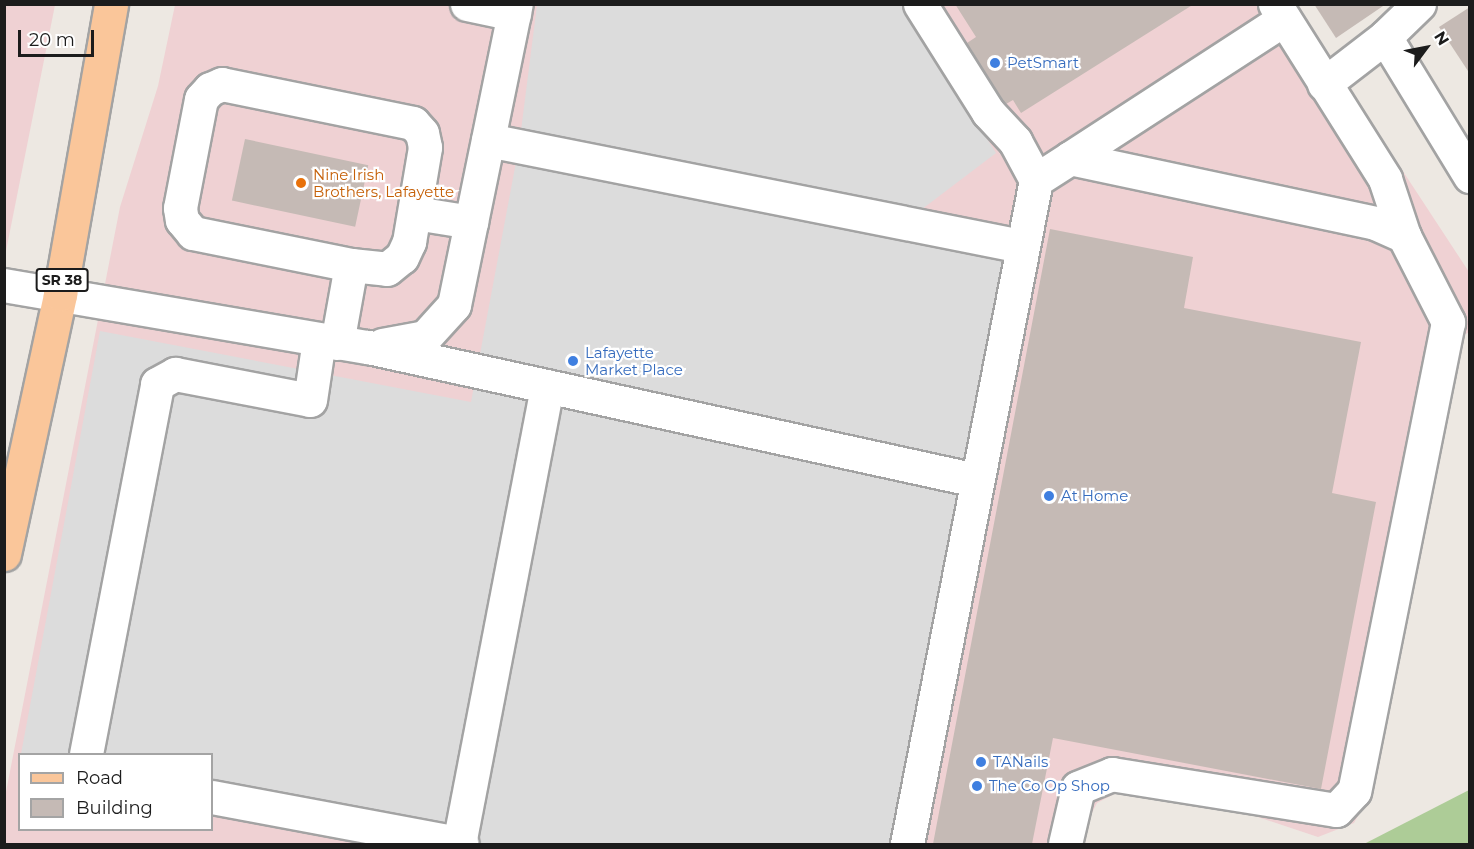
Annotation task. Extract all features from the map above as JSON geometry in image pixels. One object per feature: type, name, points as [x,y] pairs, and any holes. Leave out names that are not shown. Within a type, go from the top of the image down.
[{"type":"main road","name":"SR 38","points":[[4,554],[60,294],[111,4]]},
{"type":"lane","points":[[342,343],[425,337],[454,305],[515,9],[467,4]]},
{"type":"lane","points":[[907,844],[1021,246],[1036,180],[1015,141],[988,112],[920,4]]},
{"type":"lane","points":[[1324,84],[1385,37],[1419,4]]},
{"type":"lane","points":[[1036,180],[1279,12],[1385,179],[1404,236],[1459,315],[1354,790],[1336,810],[1112,774],[1078,788],[1065,844]]},
{"type":"lane","points":[[1385,37],[1470,176]]},
{"type":"lane","points":[[222,84],[413,123],[422,133],[424,147],[415,213],[402,257],[387,269],[351,265],[193,233],[182,220],[180,208],[201,99],[210,89],[222,84]]},
{"type":"lane","points":[[488,140],[1021,246]]},
{"type":"lane","points":[[1070,158],[1375,223],[1404,236]]},
{"type":"lane","points":[[415,213],[471,222]]},
{"type":"lane","points":[[86,753],[157,384],[174,374],[310,400],[342,343],[351,265]]},
{"type":"lane","points":[[4,285],[342,343],[976,480]]},
{"type":"lane","points":[[213,796],[460,844],[547,386]]},
{"type":"shaded area","points":[[4,5],[55,5],[5,256]]},
{"type":"shaded area","points":[[175,5],[1294,5],[1469,272],[1469,332],[1452,343],[1370,794],[1354,823],[1318,837],[1228,807],[1128,787],[1097,803],[1076,844],[5,844],[5,797],[120,207],[158,86]]},
{"type":"shaded area","points":[[537,5],[902,5],[996,153],[909,219],[1007,238],[899,844],[407,844],[213,807],[213,753],[21,753],[100,331],[471,402],[519,146]]},
{"type":"green space","points":[[1469,790],[1469,844],[1364,844]]},
{"type":"building","points":[[955,4],[1194,4],[1021,113],[1013,100],[1006,104],[1003,101],[967,43],[976,37]]},
{"type":"building","points":[[1314,4],[1386,4],[1336,38]]},
{"type":"building","points":[[1470,7],[1470,74],[1439,27]]},
{"type":"building","name":"Nine Irish Brothers, Lafayette","points":[[245,139],[368,165],[355,227],[232,201]]},
{"type":"building","points":[[1050,229],[1193,257],[1184,308],[1361,342],[1332,493],[1376,502],[1321,789],[1053,738],[1032,844],[933,844]]},
{"type":"place","name":"PetSmart","points":[[995,63]]},
{"type":"place","name":"Nine Irish Brothers, Lafayette","points":[[301,183]]},
{"type":"place","name":"Lafayette Market Place","points":[[573,361]]},
{"type":"place","name":"At Home","points":[[1049,496]]},
{"type":"place","name":"TANails","points":[[981,762]]},
{"type":"place","name":"The Co Op Shop","points":[[977,786]]}]
